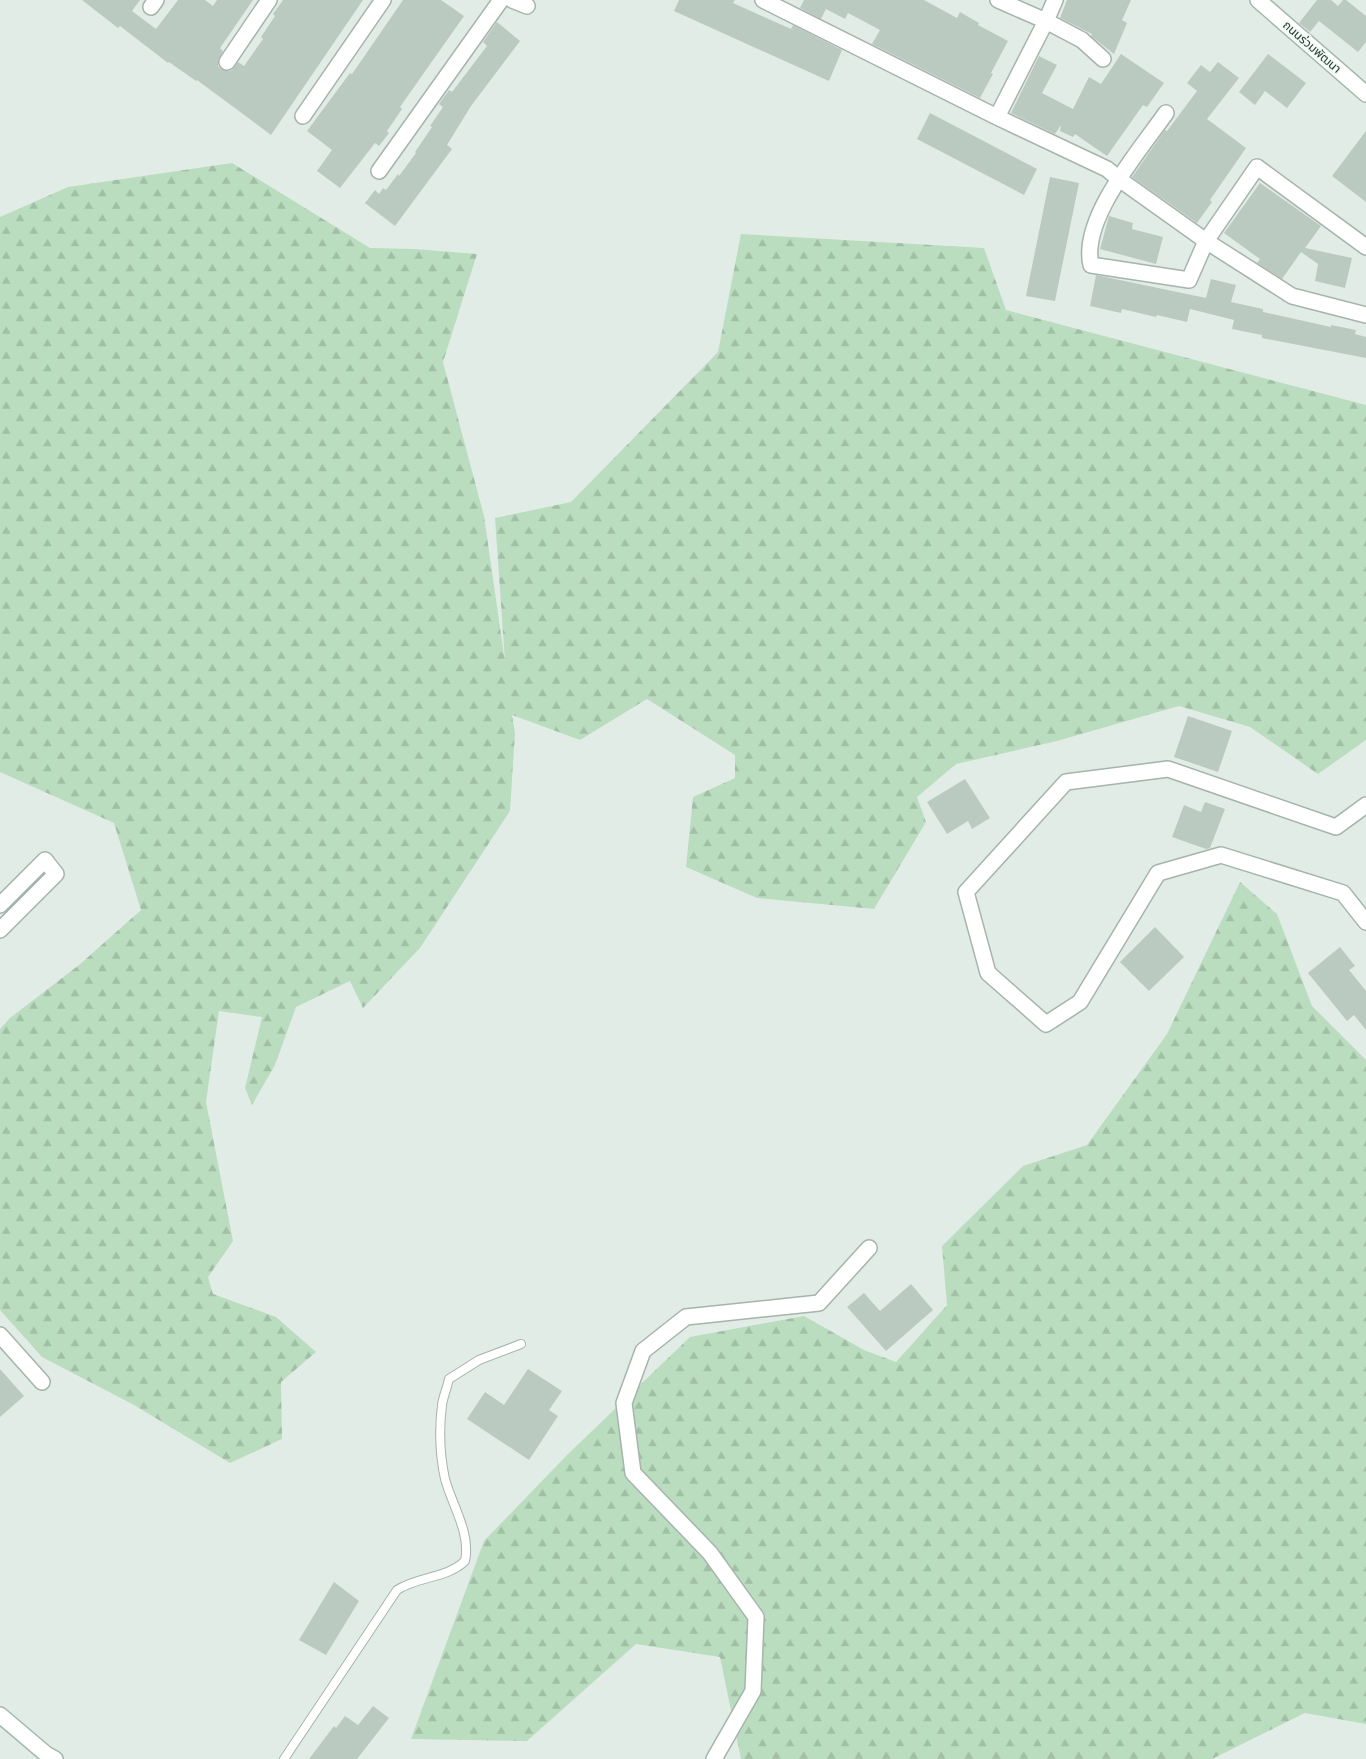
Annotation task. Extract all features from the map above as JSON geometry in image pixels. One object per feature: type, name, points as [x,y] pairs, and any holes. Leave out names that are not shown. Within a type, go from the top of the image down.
[{"type":"street","points":[[227,62],[269,0]]},
{"type":"street","points":[[303,116],[383,0]]},
{"type":"street","points":[[379,171],[501,0]]},
{"type":"street","points":[[512,0],[527,6]]},
{"type":"street","points":[[763,0],[1107,170],[1206,241],[1292,296],[1366,315]]},
{"type":"street","points":[[998,0],[1046,21],[1082,40],[1103,59]]},
{"type":"street","points":[[997,117],[1055,0]]},
{"type":"street","name":"ถนนร่วมพัฒนา","points":[[1258,0],[1366,94]]},
{"type":"street","points":[[1166,113],[1119,179],[1096,220],[1089,256],[1091,265],[1189,280],[1206,241],[1257,167],[1366,246]]},
{"type":"street","points":[[1366,805],[1336,827],[1168,769],[1066,782],[966,892],[988,973],[1046,1024],[1080,1002],[1158,873],[1221,855],[1343,893],[1366,922]]},
{"type":"street","points":[[0,905],[45,860],[56,874],[0,930]]},
{"type":"street","points":[[714,1759],[753,1691],[756,1617],[710,1553],[633,1473],[624,1403],[643,1351],[686,1317],[819,1303],[869,1248]]},
{"type":"street","points":[[0,1335],[42,1382]]},
{"type":"street","points":[[0,1715],[46,1754],[55,1759]]},
{"type":"lane","points":[[284,1759],[397,1590],[406,1584],[448,1573],[465,1561],[467,1550],[463,1533],[445,1478],[440,1438],[442,1404],[449,1379],[480,1360],[521,1344]]},
{"type":"green space","points":[[232,163],[370,248],[477,254],[443,362],[484,516],[505,662],[495,518],[571,502],[718,352],[741,234],[984,248],[1006,310],[1366,405],[1366,740],[1318,774],[1250,727],[1179,706],[1057,741],[956,764],[917,797],[926,822],[874,909],[757,898],[686,867],[693,797],[735,778],[735,755],[647,699],[580,740],[512,715],[515,733],[510,811],[420,948],[363,1008],[350,981],[296,1007],[275,1065],[252,1105],[245,1088],[262,1017],[219,1011],[206,1102],[233,1241],[208,1277],[213,1294],[276,1317],[316,1352],[281,1382],[282,1439],[230,1463],[134,1405],[42,1357],[0,1310],[0,1029],[10,1018],[79,965],[141,910],[114,823],[0,772],[0,217],[68,187]]},
{"type":"green space","points":[[1240,882],[1277,914],[1312,1006],[1366,1060],[1366,1724],[1305,1713],[1212,1759],[741,1759],[720,1657],[636,1644],[527,1741],[411,1739],[484,1541],[567,1455],[690,1337],[804,1316],[864,1350],[896,1362],[947,1305],[942,1246],[1023,1166],[1087,1145],[1167,1034]]},
{"type":"building","points":[[82,0],[140,0],[132,11],[156,29],[178,0],[205,0],[213,6],[217,0],[253,0],[220,48],[223,51],[218,61],[218,66],[227,71],[232,70],[238,62],[244,66],[263,39],[261,37],[283,0],[363,0],[271,135],[197,80],[168,63],[120,26],[118,28]]},
{"type":"building","points":[[403,0],[441,0],[464,16],[400,107],[402,109],[387,131],[389,133],[379,146],[375,143],[340,188],[317,171],[332,150],[307,131],[350,73],[352,74]]},
{"type":"building","points":[[679,0],[735,0],[733,3],[791,29],[793,25],[842,50],[829,81],[674,11]]},
{"type":"building","points":[[804,0],[924,0],[957,18],[960,12],[979,23],[978,25],[1008,41],[980,98],[872,44],[880,30],[848,13],[845,19],[826,9],[821,19],[800,8]]},
{"type":"building","points":[[1067,0],[1131,0],[1122,20],[1127,23],[1114,54],[1091,36],[1092,34],[1060,18]]},
{"type":"building","points":[[1317,0],[1331,0],[1338,6],[1343,0],[1346,0],[1366,16],[1366,42],[1358,52],[1319,21],[1310,32],[1299,23]]},
{"type":"building","points":[[497,22],[520,41],[471,106],[447,145],[452,149],[395,226],[365,203],[375,190],[379,194],[383,188],[386,190],[416,153],[432,127],[430,126],[443,107],[439,104],[449,90],[452,92],[487,46],[483,42]]},
{"type":"building","points":[[1121,54],[1164,83],[1147,107],[1143,105],[1107,156],[1075,134],[1073,137],[1060,131],[1061,125],[1055,134],[1011,113],[1039,56],[1057,65],[1042,93],[1073,109],[1089,77],[1101,84]]},
{"type":"building","points":[[1268,54],[1306,83],[1287,108],[1265,91],[1255,105],[1239,92]]},
{"type":"building","points":[[1218,62],[1239,78],[1207,119],[1246,148],[1210,200],[1212,202],[1197,223],[1132,177],[1165,130],[1167,131],[1197,91],[1187,83],[1201,65],[1210,72]]},
{"type":"building","points":[[930,113],[1037,169],[1024,195],[917,139]]},
{"type":"building","points":[[1366,131],[1366,202],[1332,176]]},
{"type":"building","points":[[1050,177],[1079,183],[1055,301],[1026,296]]},
{"type":"building","points":[[1260,183],[1321,226],[1305,248],[1352,258],[1345,288],[1315,281],[1318,264],[1301,252],[1282,279],[1257,263],[1260,259],[1224,233]]},
{"type":"building","points":[[1109,216],[1133,223],[1132,229],[1163,237],[1156,264],[1100,249]]},
{"type":"building","points":[[1096,275],[1206,298],[1211,279],[1236,285],[1231,302],[1263,309],[1263,312],[1331,327],[1331,325],[1356,330],[1355,334],[1366,337],[1366,358],[1262,338],[1262,335],[1232,329],[1234,320],[1190,309],[1187,322],[1122,309],[1121,313],[1090,306]]},
{"type":"building","points":[[1188,716],[1232,731],[1218,772],[1174,757]]},
{"type":"building","points":[[965,779],[990,818],[972,829],[968,821],[947,834],[927,802]]},
{"type":"building","points":[[1205,802],[1225,809],[1210,848],[1206,849],[1172,837],[1184,805],[1201,812]]},
{"type":"building","points":[[1155,927],[1184,957],[1149,991],[1120,962]]},
{"type":"building","points":[[1340,947],[1355,966],[1349,970],[1366,991],[1366,1030],[1354,1015],[1347,1021],[1308,973]]},
{"type":"building","points":[[911,1284],[933,1310],[886,1351],[847,1307],[864,1293],[880,1311]]},
{"type":"building","points":[[0,1369],[24,1396],[0,1417]]},
{"type":"building","points":[[528,1369],[562,1391],[549,1410],[558,1416],[529,1460],[467,1419],[485,1392],[504,1405]]},
{"type":"building","points":[[334,1582],[359,1601],[326,1655],[299,1640]]},
{"type":"building","points":[[373,1706],[389,1718],[357,1759],[309,1759],[334,1726],[336,1728],[345,1716],[358,1725]]}]
